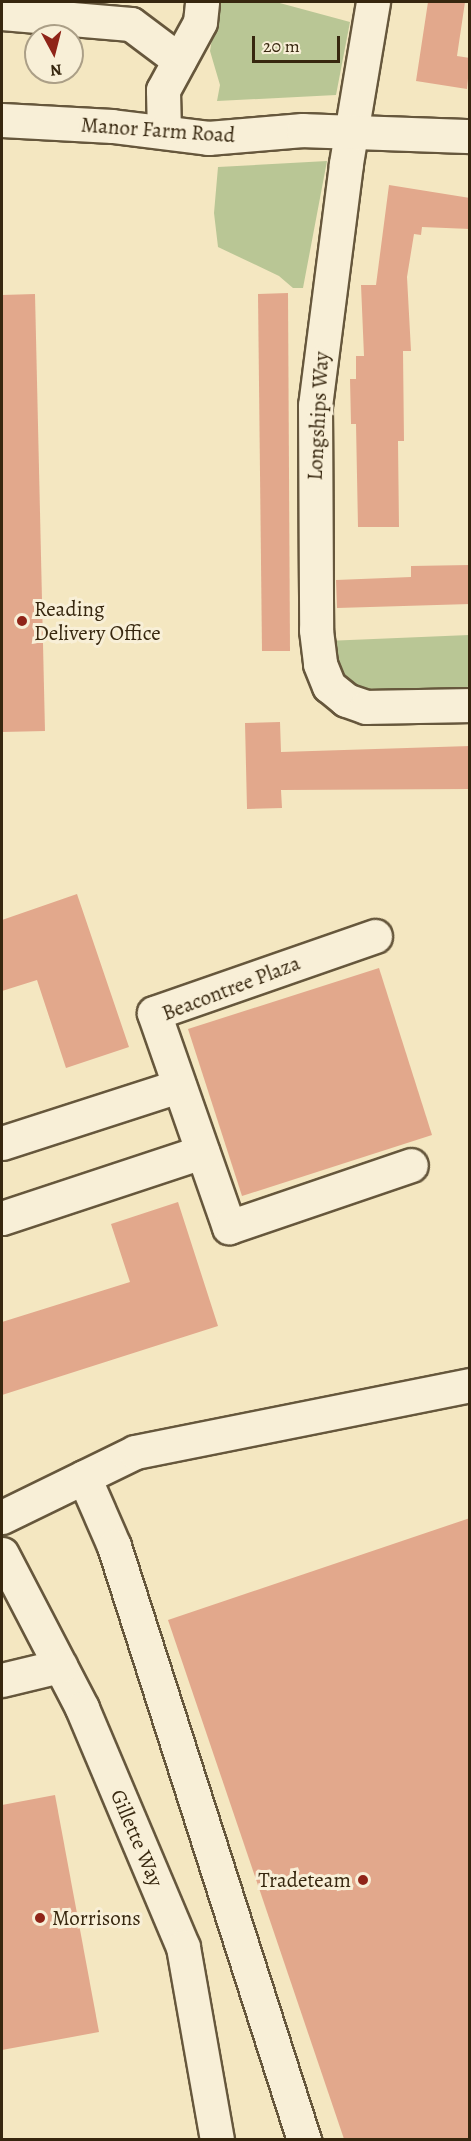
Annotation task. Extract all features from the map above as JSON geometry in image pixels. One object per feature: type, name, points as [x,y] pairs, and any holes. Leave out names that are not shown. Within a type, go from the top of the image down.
[{"type":"street","points":[[164,132],[163,90],[200,22],[202,2]]},
{"type":"street","name":"Longships Way","points":[[374,2],[351,135],[315,405],[316,630],[320,664],[329,686],[346,700],[366,707],[470,705]]},
{"type":"street","points":[[2,13],[131,24],[179,60]]},
{"type":"street","name":"Manor Farm Road","points":[[2,120],[164,132],[208,138],[303,130],[351,135],[470,136]]},
{"type":"street","name":"Beacontree Plaza","points":[[375,936],[154,1013],[229,1227],[411,1164]]},
{"type":"street","points":[[2,1143],[179,1086]]},
{"type":"street","points":[[2,1218],[202,1152]]},
{"type":"street","points":[[2,1517],[135,1452],[470,1385]]},
{"type":"street","points":[[84,1477],[114,1546],[304,2139]]},
{"type":"street","name":"Gillette Way","points":[[2,1554],[13,1601],[60,1666],[82,1708],[183,1947],[217,2139]]},
{"type":"street","points":[[2,1680],[60,1666]]},
{"type":"green space","points":[[218,2],[276,2],[350,22],[336,95],[217,101],[220,85],[210,51]]},
{"type":"green space","points":[[327,161],[303,288],[293,288],[279,276],[218,247],[214,213],[218,167]]},
{"type":"green space","points":[[469,635],[469,686],[460,691],[355,692],[327,670],[326,641]]},
{"type":"building","points":[[428,2],[465,2],[457,56],[470,58],[467,89],[416,81]]},
{"type":"building","points":[[389,185],[470,198],[470,229],[422,227],[421,235],[414,234],[407,277],[411,351],[403,351],[404,441],[398,441],[399,527],[358,527],[356,424],[351,424],[350,379],[356,379],[356,356],[364,356],[361,285],[376,285]]},
{"type":"building","points":[[288,293],[290,651],[262,651],[258,294]]},
{"type":"building","points":[[35,294],[45,731],[2,732],[2,295]]},
{"type":"building","points":[[470,565],[470,604],[337,608],[336,580],[411,577],[411,566]]},
{"type":"building","points":[[280,722],[281,752],[470,746],[470,789],[281,790],[282,808],[247,809],[245,723]]},
{"type":"building","points":[[77,894],[129,1047],[66,1068],[37,980],[2,991],[2,920]]},
{"type":"building","points":[[379,968],[432,1135],[242,1196],[188,1029]]},
{"type":"building","points":[[178,1202],[218,1326],[2,1395],[2,1322],[130,1282],[111,1224]]},
{"type":"building","name":"Tradeteam","points":[[470,1518],[470,2139],[344,2139],[168,1620]]},
{"type":"building","name":"Morrisons","points":[[55,1795],[99,2032],[2,2050],[2,1805]]},
{"type":"place","name":"Reading Delivery Office","points":[[22,621]]},
{"type":"place","name":"Tradeteam","points":[[363,1880]]},
{"type":"place","name":"Morrisons","points":[[40,1918]]}]
